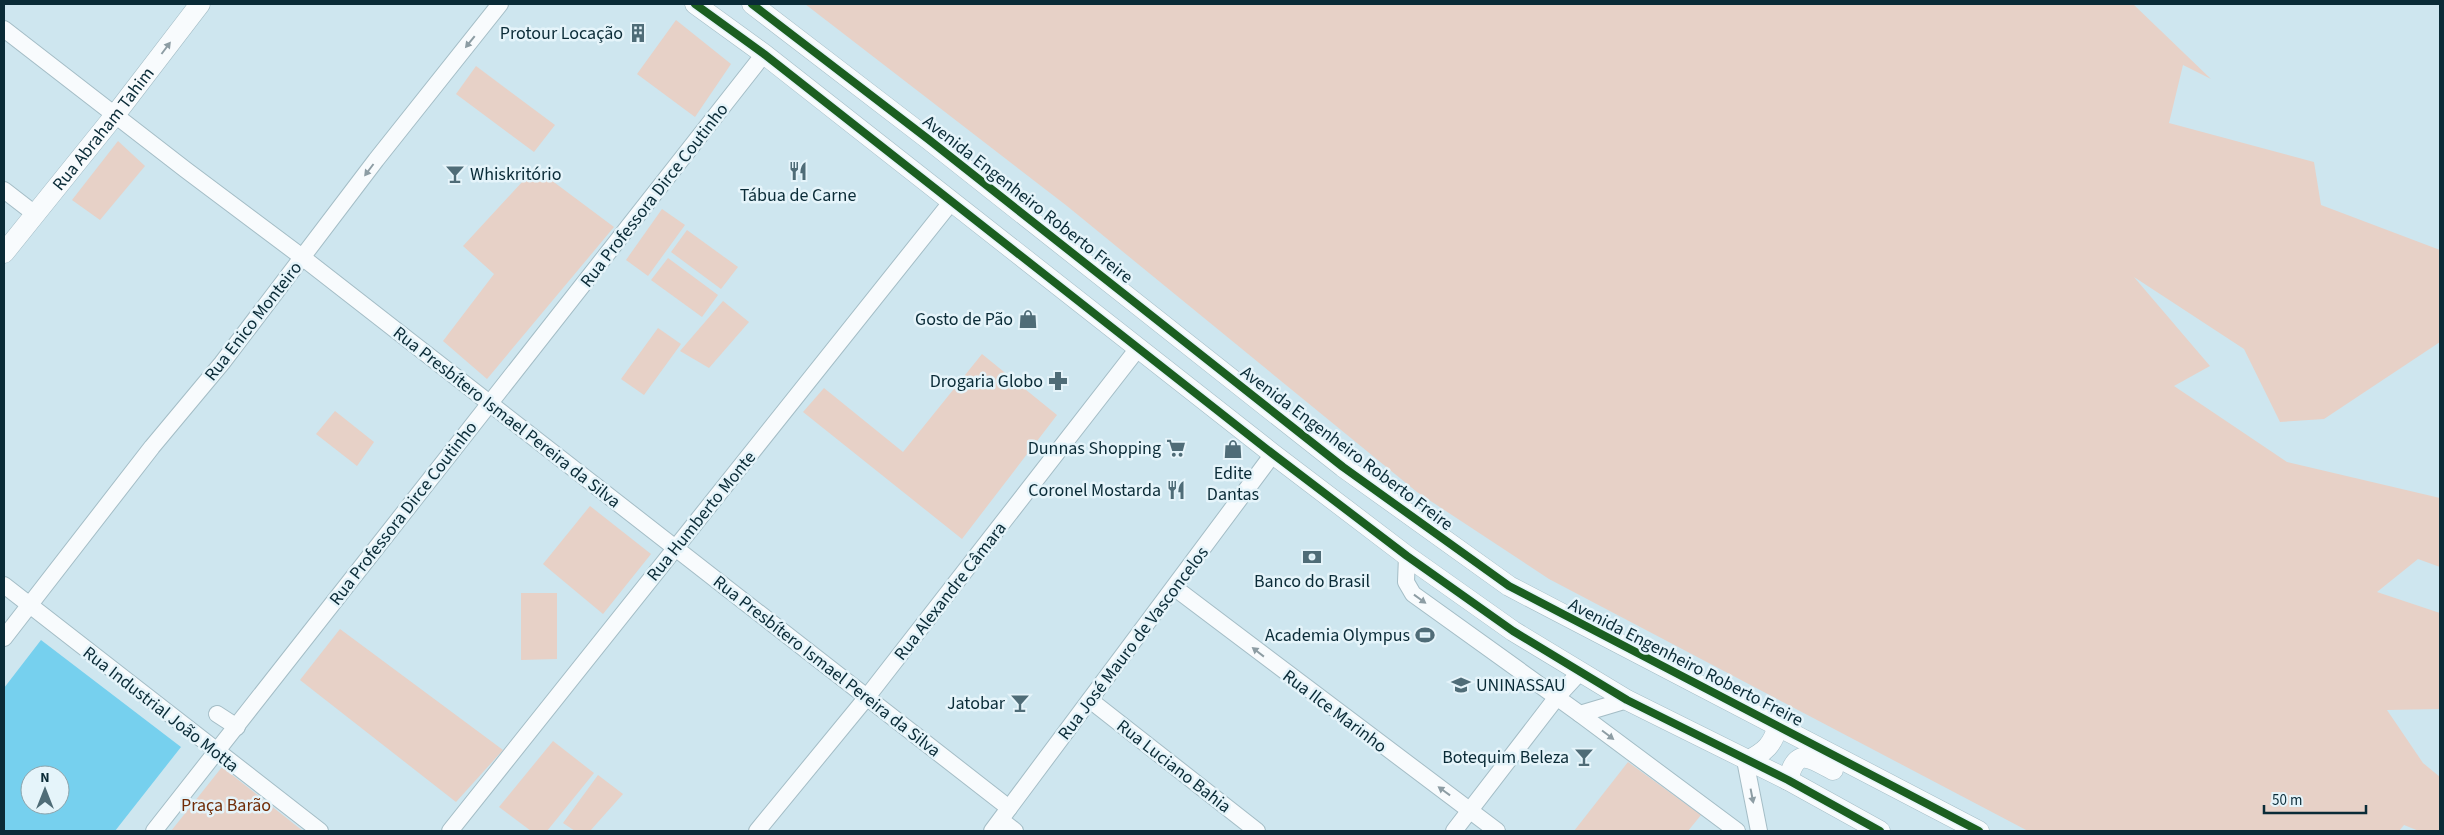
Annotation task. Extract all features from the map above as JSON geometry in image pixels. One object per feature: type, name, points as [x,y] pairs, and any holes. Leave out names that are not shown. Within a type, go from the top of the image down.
[{"type":"main road","name":"Rua Abraham Tahim","points":[[4,253],[115,115],[200,4]]},
{"type":"main road","points":[[695,4],[764,54],[1273,454],[1407,556],[1513,631],[1627,700],[1746,761],[1788,780],[1880,831]]},
{"type":"main road","name":"Avenida Engenheiro Roberto Freire","points":[[752,4],[928,138],[1343,467],[1509,586],[1979,831]]},
{"type":"main road","points":[[1746,761],[1764,752],[1771,744],[1778,725]]},
{"type":"main road","points":[[1788,780],[1791,767],[1795,761],[1802,757],[1812,759],[1870,789],[1895,788]]},
{"type":"street","name":"Rua Enico Monteiro","points":[[4,638],[152,447],[222,364],[302,257],[500,4]]},
{"type":"street","name":"Rua Presbítero Ismael Pereira da Silva","points":[[4,29],[302,257],[868,697],[1015,831]]},
{"type":"street","name":"Rua Professora Dirce Coutinho","points":[[154,831],[217,753],[488,403],[764,54]]},
{"type":"street","points":[[4,190],[35,214]]},
{"type":"street","name":"Rua Humberto Monte","points":[[450,831],[952,201]]},
{"type":"street","name":"Rua Alexandre Câmara","points":[[757,831],[868,697],[1139,347]]},
{"type":"street","name":"Rua José Mauro de Vasconcelos","points":[[1001,820],[1273,454]]},
{"type":"street","points":[[1407,556],[1406,582],[1413,594],[1580,714],[1736,831]]},
{"type":"street","name":"Rua Industrial João Motta","points":[[4,585],[217,753],[320,831]]},
{"type":"street","name":"Rua Ilce Marinho","points":[[1175,588],[1301,686],[1497,831]]},
{"type":"street","points":[[1454,831],[1557,698],[1580,672]]},
{"type":"street","name":"Rua Luciano Bahia","points":[[1090,700],[1257,831]]},
{"type":"street","points":[[1580,714],[1627,700]]},
{"type":"street","points":[[217,714],[237,727]]},
{"type":"street","points":[[1746,761],[1759,831]]},
{"type":"green space","points":[[805,4],[2133,4],[2211,79],[2183,65],[2169,123],[2314,162],[2321,205],[2440,250],[2440,342],[2324,419],[2280,422],[2244,349],[2134,277],[2210,366],[2174,386],[2287,462],[2440,498],[2440,567],[2418,559],[2377,592],[2440,613],[2440,709],[2387,710],[2423,763],[2440,777],[2440,831],[2419,831],[2404,825],[2399,831],[2028,831],[1549,579],[1417,492],[1067,206]]},
{"type":"green space","points":[[676,20],[731,64],[695,117],[637,74]]},
{"type":"green space","points":[[476,66],[555,125],[534,152],[456,94]]},
{"type":"green space","points":[[118,141],[145,166],[100,220],[72,200]]},
{"type":"green space","points":[[535,168],[614,227],[487,379],[443,341],[494,274],[463,246]]},
{"type":"green space","points":[[662,209],[685,225],[648,276],[626,260]]},
{"type":"green space","points":[[687,230],[738,267],[721,289],[671,252]]},
{"type":"green space","points":[[668,258],[718,295],[702,317],[651,280]]},
{"type":"green space","points":[[723,301],[749,322],[709,368],[680,351]]},
{"type":"green space","points":[[658,328],[681,344],[644,395],[621,379]]},
{"type":"green space","points":[[982,354],[1057,415],[962,539],[803,412],[824,388],[903,452]]},
{"type":"green space","points":[[335,411],[374,442],[357,466],[316,434]]},
{"type":"green space","points":[[590,506],[651,554],[603,614],[543,564]]},
{"type":"green space","points":[[521,593],[557,593],[557,659],[521,660]]},
{"type":"green space","points":[[340,629],[503,750],[456,802],[300,680]]},
{"type":"green space","points":[[553,741],[594,773],[547,831],[531,831],[499,807]]},
{"type":"green space","points":[[1628,762],[1701,815],[1688,831],[1574,831]]},
{"type":"green space","name":"Praça Barão","points":[[222,767],[303,831],[171,831]]},
{"type":"green space","points":[[598,775],[623,794],[590,831],[575,831],[563,823]]},
{"type":"water","points":[[41,640],[181,747],[115,831],[4,831],[4,688]]},
{"type":"cycle path","points":[[695,4],[764,54],[1273,454],[1407,556],[1513,631],[1627,700],[1788,780],[1880,831]]},
{"type":"cycle path","points":[[752,4],[928,139],[1343,467],[1509,586],[1979,831]]},
{"type":"place","name":"Protour Locação","points":[[638,33]]},
{"type":"place","name":"Tábua de Carne","points":[[798,171]]},
{"type":"place","name":"Whiskritório","points":[[455,174]]},
{"type":"place","name":"Gosto de Pão","points":[[1028,319]]},
{"type":"place","name":"Drogaria Globo","points":[[1058,381]]},
{"type":"place","name":"Dunnas Shopping","points":[[1176,448]]},
{"type":"place","name":"Edite Dantas","points":[[1233,449]]},
{"type":"place","name":"Coronel Mostarda","points":[[1176,490]]},
{"type":"place","name":"Banco do Brasil","points":[[1312,557]]},
{"type":"place","name":"Academia Olympus","points":[[1425,635]]},
{"type":"place","name":"UNINASSAU","points":[[1461,685]]},
{"type":"place","name":"Jatobar","points":[[1020,703]]},
{"type":"place","name":"Botequim Beleza","points":[[1584,757]]}]
